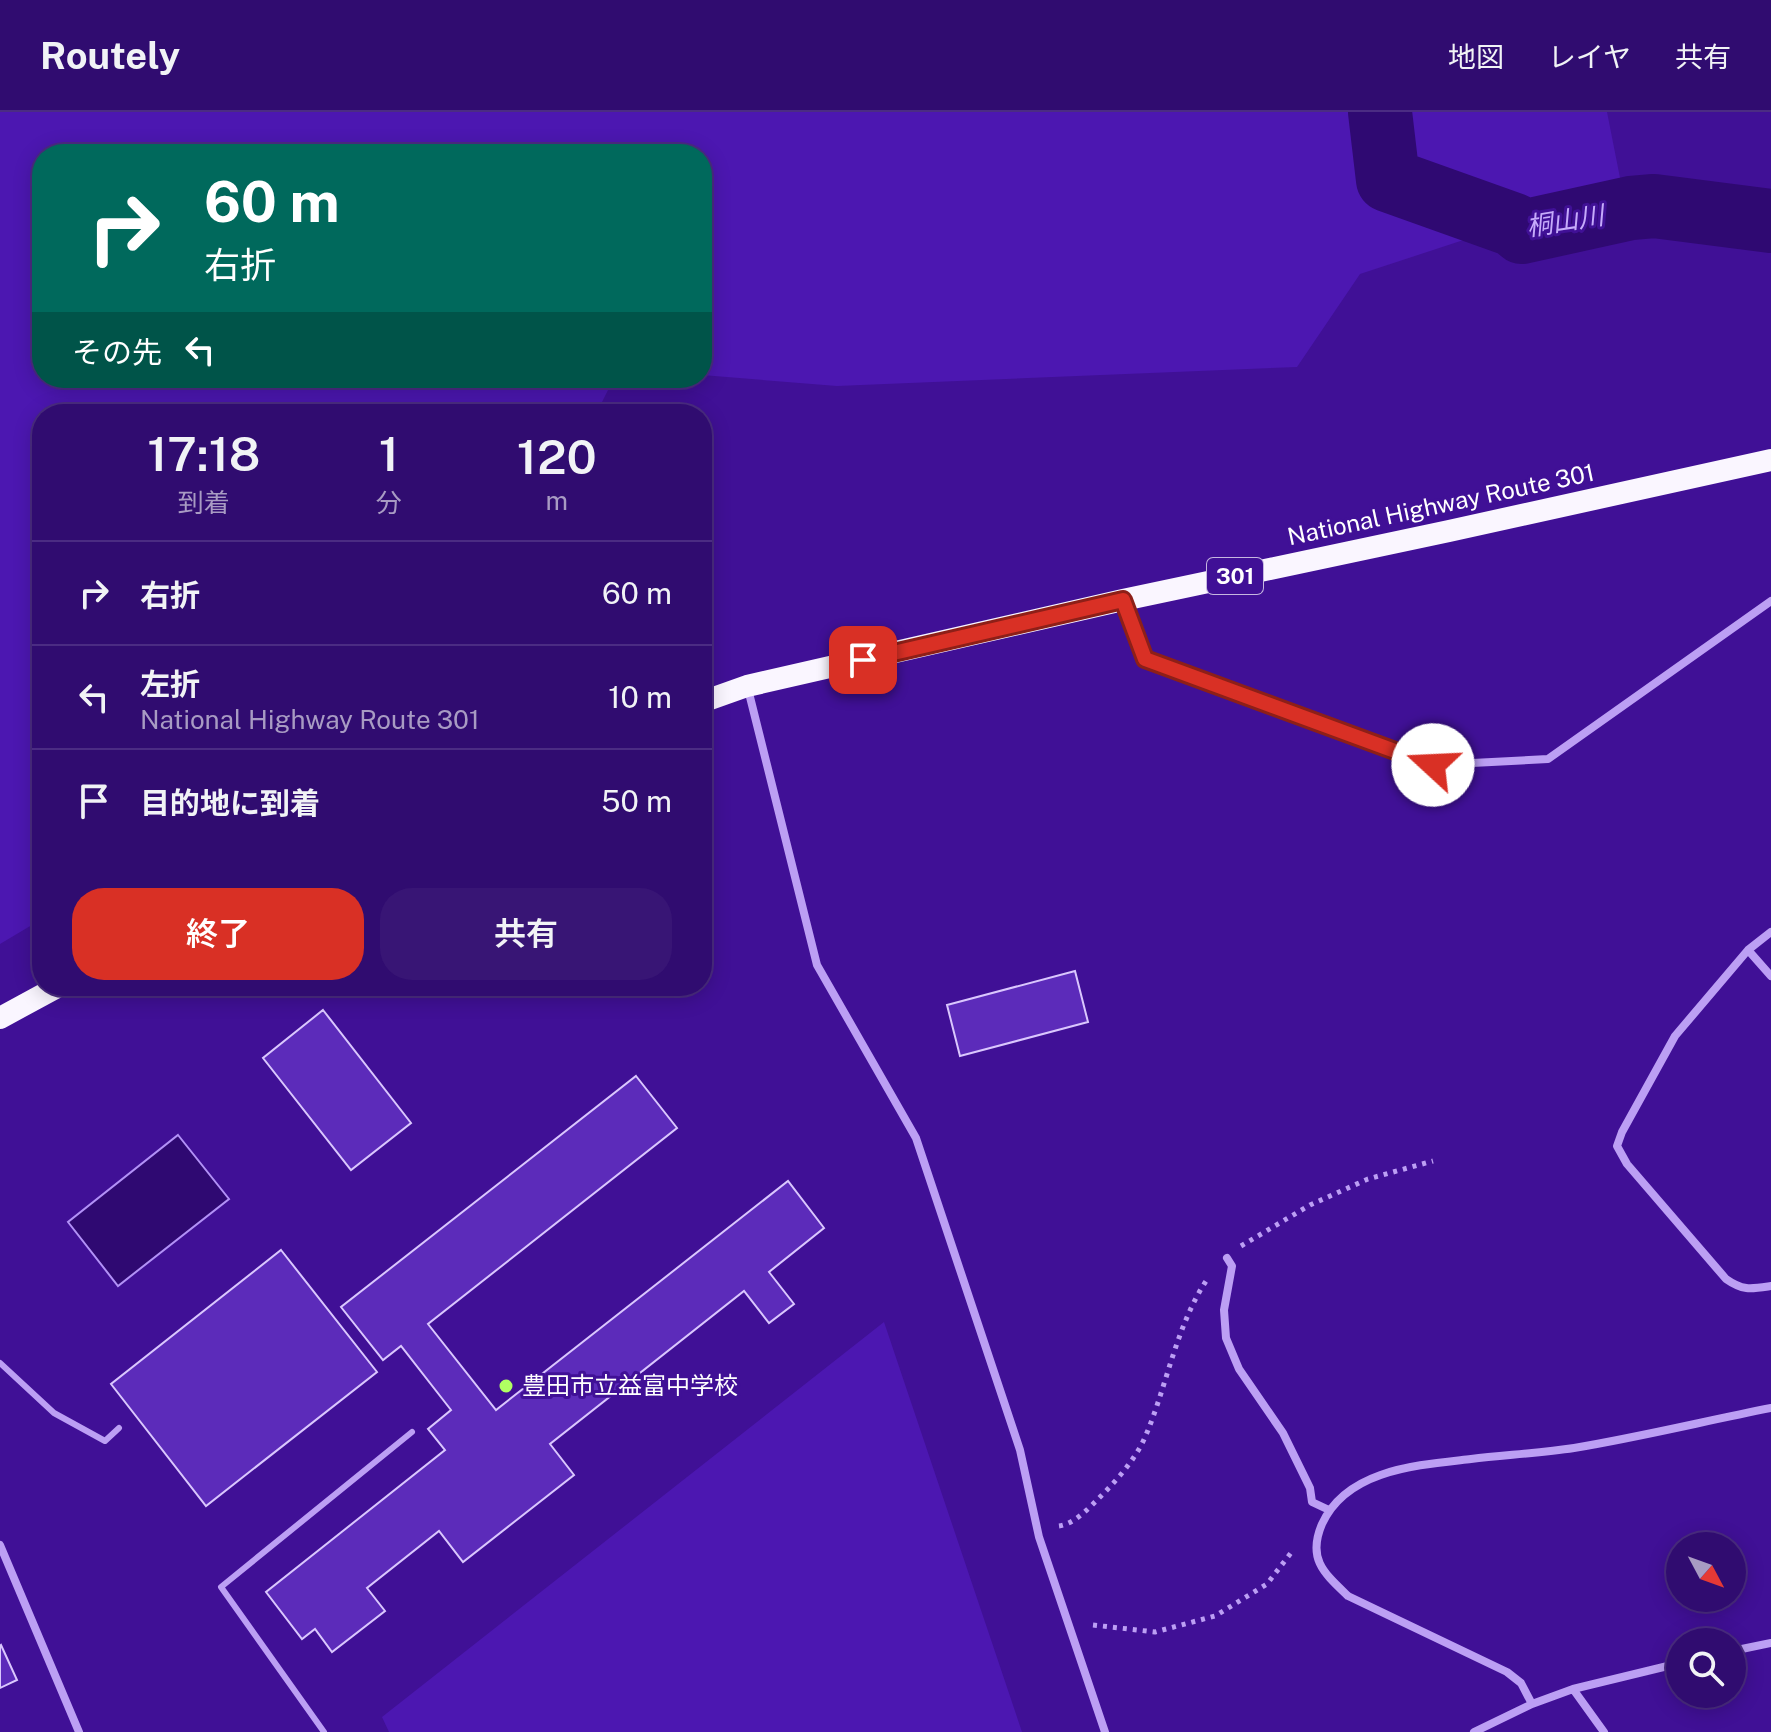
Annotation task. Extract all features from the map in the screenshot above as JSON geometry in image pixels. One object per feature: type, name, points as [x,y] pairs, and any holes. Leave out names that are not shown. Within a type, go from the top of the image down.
[{"type":"highway","name":"National Highway Route 301","points":[[712,698],[747,686],[1123,600],[1771,460]]},
{"type":"highway","points":[[0,1018],[41,996]]},
{"type":"street","points":[[1123,600],[1145,659],[1433,765],[1548,759],[1771,601]]},
{"type":"street","points":[[747,686],[817,965],[916,1138],[1020,1450],[1039,1537],[1105,1732]]},
{"type":"street","points":[[1771,932],[1748,950],[1675,1036],[1617,1146],[1627,1164],[1726,1279],[1736,1287],[1771,1286]]},
{"type":"street","points":[[1748,950],[1771,976]]},
{"type":"street","points":[[1227,1258],[1232,1266],[1224,1310],[1226,1338],[1239,1369],[1283,1433],[1310,1488],[1312,1502],[1329,1510]]},
{"type":"street","points":[[1532,1704],[1521,1683],[1507,1672],[1348,1596],[1328,1577],[1317,1560],[1316,1538],[1329,1510],[1351,1490],[1378,1476],[1416,1465],[1573,1448],[1771,1408]]},
{"type":"street","points":[[0,1545],[79,1732]]},
{"type":"street","points":[[1746,1648],[1771,1643]]},
{"type":"street","points":[[1474,1732],[1532,1704],[1573,1689],[1666,1666]]},
{"type":"street","points":[[1573,1689],[1604,1732]]},
{"type":"lane","points":[[0,1363],[54,1413],[105,1441],[119,1428]]},
{"type":"lane","points":[[324,1732],[221,1587],[412,1432]]},
{"type":"path","points":[[1068,1623],[1155,1632],[1215,1616],[1267,1584],[1296,1546]]},
{"type":"shaded area","points":[[0,112],[1607,112],[1622,188],[1360,274],[1297,367],[837,386],[712,376],[712,144],[32,144],[32,388],[609,388],[601,404],[32,404],[32,925],[0,944]]},
{"type":"shaded area","points":[[178,1135],[229,1199],[118,1286],[68,1222]]},
{"type":"shaded area","points":[[884,1322],[1022,1732],[389,1732],[382,1717]]},
{"type":"building","points":[[1075,971],[1088,1022],[960,1056],[947,1005]]},
{"type":"building","points":[[323,1010],[411,1123],[351,1170],[263,1058]]},
{"type":"building","points":[[636,1076],[677,1128],[428,1324],[496,1410],[788,1181],[824,1228],[769,1272],[794,1304],[769,1323],[744,1291],[550,1444],[574,1475],[463,1562],[439,1531],[367,1588],[385,1611],[332,1652],[315,1629],[302,1639],[266,1592],[445,1450],[428,1429],[451,1410],[401,1346],[383,1360],[341,1307]]},
{"type":"building","points":[[281,1250],[377,1372],[206,1506],[111,1384]]},
{"type":"building","points":[[0,1646],[17,1680],[0,1688]]},
{"type":"waterway","name":"桐山川","points":[[1380,112],[1388,180],[1514,225],[1522,232],[1631,208],[1654,206],[1771,221]]},
{"type":"place","name":"豊田市立益富中学校","points":[[506,1386]]},
{"type":"route","points":[[863,660],[1123,600],[1145,659],[1433,765]]}]
